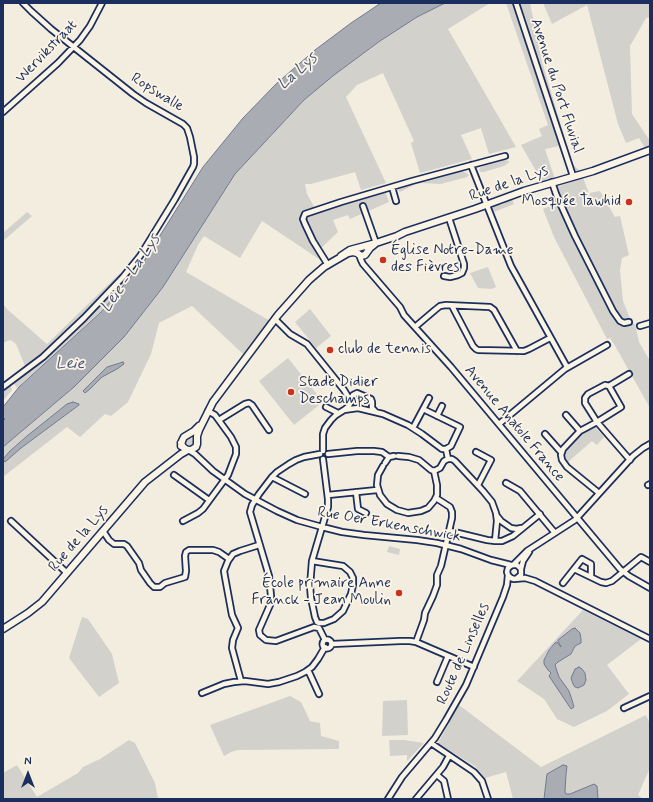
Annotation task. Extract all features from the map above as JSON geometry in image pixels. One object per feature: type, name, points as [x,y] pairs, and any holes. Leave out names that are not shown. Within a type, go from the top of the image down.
[{"type":"main road","name":"Rue de la Lys","points":[[197,443],[198,434],[203,421],[213,402],[275,319],[309,280],[350,250],[397,236],[524,191],[601,168],[650,150]]},
{"type":"main road","name":"Rue de la Lys","points":[[367,254],[370,248],[376,243]]},
{"type":"main road","points":[[362,246],[367,248],[367,254],[362,256],[359,254],[358,250],[362,246]]},
{"type":"main road","name":"Rue de la Lys","points":[[341,256],[352,252],[359,254]]},
{"type":"main road","name":"Rue de la Lys","points":[[187,435],[194,431],[203,421]]},
{"type":"main road","points":[[187,435],[193,436],[197,443],[194,449],[189,451],[184,448],[182,443],[182,439],[187,435]]},
{"type":"main road","name":"Rue de la Lys","points":[[172,461],[179,452],[182,443]]},
{"type":"main road","name":"Rue de la Lys","points":[[3,629],[37,606],[49,594],[145,482],[183,452],[189,451]]},
{"type":"street","name":"Ropswalle","points":[[3,387],[43,357],[84,318],[123,277],[140,256],[175,199],[194,164],[190,137],[187,128],[183,124],[133,94],[51,29],[23,3]]},
{"type":"street","name":"Wervikstraat","points":[[3,112],[58,63],[80,40],[90,26],[102,3]]},
{"type":"street","name":"Avenue du Port Fluvial","points":[[516,3],[573,176]]},
{"type":"street","points":[[328,265],[313,241],[303,219],[304,215],[321,208],[392,187],[506,156]]},
{"type":"street","points":[[471,165],[511,266],[567,368]]},
{"type":"street","points":[[552,182],[575,236],[614,313],[620,321],[626,323],[629,322]]},
{"type":"street","points":[[392,187],[396,201]]},
{"type":"street","points":[[362,206],[376,243]]},
{"type":"street","points":[[444,276],[451,277],[458,275],[462,273],[464,268],[449,218]]},
{"type":"street","name":"Avenue Anatole France","points":[[359,254],[366,268],[400,306],[404,315],[499,424],[623,572],[650,588]]},
{"type":"street","points":[[366,268],[364,261],[367,254]]},
{"type":"street","points":[[415,327],[437,308],[443,306],[488,306],[492,307],[494,310],[517,351]]},
{"type":"street","points":[[452,306],[476,349],[527,350],[550,338]]},
{"type":"street","points":[[275,319],[290,334],[307,344],[344,390],[351,406],[354,408]]},
{"type":"street","points":[[640,326],[650,323]]},
{"type":"street","points":[[499,424],[567,368],[606,344]]},
{"type":"street","points":[[629,374],[609,386],[604,385],[588,394],[585,398],[586,404],[597,422],[630,460]]},
{"type":"street","points":[[599,494],[566,466],[561,458],[561,452],[580,431],[621,408],[609,386]]},
{"type":"street","points":[[344,390],[354,394],[360,393],[370,399],[372,401],[372,408],[375,412]]},
{"type":"street","points":[[344,410],[348,407],[354,394]]},
{"type":"street","points":[[413,428],[429,398]]},
{"type":"street","points":[[218,420],[249,403],[252,405],[269,430]]},
{"type":"street","points":[[366,409],[370,408],[372,404]]},
{"type":"street","points":[[437,416],[442,406]]},
{"type":"street","points":[[326,407],[338,413]]},
{"type":"street","points":[[312,561],[343,566],[350,572],[353,578],[351,594],[343,611],[334,620],[321,624],[317,622],[315,617],[311,598],[310,579],[312,561],[328,507],[328,495],[322,455],[323,438],[325,428],[338,413],[354,408],[366,409],[375,412],[413,428],[442,449],[446,450]]},
{"type":"street","points":[[423,409],[460,427],[451,446],[446,450]]},
{"type":"street","points":[[183,521],[201,511],[230,472],[236,454],[234,443],[213,413],[208,410]]},
{"type":"street","points":[[566,415],[580,431]]},
{"type":"street","points":[[545,434],[561,452]]},
{"type":"street","name":"Rue Oer Erkenschwick","points":[[197,443],[198,453],[204,462]]},
{"type":"street","points":[[535,581],[526,578],[511,578],[507,574],[508,568],[527,552],[577,517],[630,460],[643,448],[650,444]]},
{"type":"street","points":[[446,450],[448,459]]},
{"type":"street","name":"Rue Oer Erkenschwick","points":[[189,451],[195,454],[211,469],[245,494],[297,520],[350,533],[417,540],[446,545],[491,560],[512,565]]},
{"type":"street","points":[[202,693],[229,683],[241,681],[264,684],[297,676],[308,670],[318,659],[325,647],[323,644],[325,640],[320,630],[318,627],[314,626],[276,641],[266,640],[259,634],[259,630],[269,608],[271,591],[269,576],[250,512],[255,500],[272,477],[293,462],[304,458],[322,455],[327,457],[328,454],[374,451],[382,452],[389,457],[409,457],[419,460],[431,470],[434,470],[440,468],[444,461],[452,459],[489,498],[501,521],[508,526],[517,529],[524,527]]},
{"type":"street","points":[[476,452],[491,460],[478,486]]},
{"type":"street","points":[[389,457],[378,475],[378,490],[382,499],[397,510],[415,513],[423,511],[432,504],[436,498],[438,489],[434,470]]},
{"type":"street","points":[[174,475],[209,500]]},
{"type":"street","points":[[272,477],[305,494]]},
{"type":"street","points":[[506,483],[519,490],[555,533]]},
{"type":"street","points":[[328,495],[378,490]]},
{"type":"street","points":[[356,492],[358,509],[366,513]]},
{"type":"street","points":[[416,642],[425,613],[434,595],[437,575],[441,567],[452,518],[451,510],[448,506],[436,498]]},
{"type":"street","points":[[495,541],[497,524],[496,513]]},
{"type":"street","points":[[450,531],[495,541],[502,541],[510,538],[540,514]]},
{"type":"street","points":[[11,521],[67,573]]},
{"type":"street","points":[[103,531],[109,540],[114,544],[124,544],[127,546],[139,563],[141,570],[150,584],[154,587],[160,587],[165,583],[185,577],[185,554],[187,551],[213,550],[229,559]]},
{"type":"street","points":[[241,681],[232,648],[233,640],[238,628],[232,615],[224,576],[225,568],[229,559],[237,552],[260,545]]},
{"type":"street","points":[[516,578],[520,575],[521,565],[524,559],[534,547]]},
{"type":"street","points":[[574,569],[601,582],[607,583],[612,581],[641,557],[650,562]]},
{"type":"street","points":[[563,583],[582,559],[591,564],[590,577]]},
{"type":"street","name":"Rue Oer Erkenschwick","points":[[491,560],[501,566],[507,574]]},
{"type":"street","points":[[512,565],[517,565],[526,575],[535,581],[650,639]]},
{"type":"street","name":"Route de Linselles","points":[[389,799],[402,777],[432,744],[462,694],[503,597],[507,585],[507,574]]},
{"type":"street","name":"Route de Linselles","points":[[503,597],[516,578]]},
{"type":"street","points":[[325,640],[330,640],[332,644]]},
{"type":"street","points":[[325,647],[329,648],[332,644],[402,640],[416,642],[474,667]]},
{"type":"street","points":[[437,682],[448,656]]},
{"type":"street","points":[[308,670],[318,694]]},
{"type":"street","points":[[624,708],[650,696]]},
{"type":"street","points":[[432,744],[470,768],[482,781],[488,799]]},
{"type":"street","points":[[416,799],[443,767],[450,756]]},
{"type":"street","points":[[437,774],[444,782],[448,799]]},
{"type":"shaded area","points":[[445,3],[490,3],[448,29],[516,147],[489,154],[481,128],[461,135],[472,159],[420,173],[411,143],[414,141],[383,73],[357,85],[346,97],[386,183],[361,190],[355,172],[311,184],[305,184],[307,194],[317,212],[385,191],[389,202],[350,219],[348,215],[333,220],[338,232],[317,252],[322,261],[262,221],[240,258],[204,236],[198,245],[186,272],[270,321],[243,354],[192,306],[159,323],[151,354],[128,402],[111,416],[105,414],[80,437],[67,427],[3,477],[3,459],[3,447],[74,387],[124,337],[163,287],[235,174],[319,86],[348,64],[417,17]],"holes":[[[123,362],[102,377],[90,389],[83,391],[107,367]],[[67,404],[79,405],[8,459],[3,459],[10,451]]]},
{"type":"shaded area","points":[[506,3],[530,3],[542,62],[573,165],[579,170],[581,178],[583,178],[589,193],[600,191],[615,217],[620,216],[629,255],[622,258],[620,270],[623,301],[632,324],[635,324],[639,342],[650,361],[650,408],[614,344],[610,338],[607,339],[554,237],[543,209],[561,201],[557,187],[571,182],[559,146],[545,149],[555,179],[543,183],[521,145],[542,136],[539,129],[548,125]]},
{"type":"shaded area","points":[[543,3],[650,3],[650,17],[646,18],[630,46],[632,114],[650,141],[650,146],[645,148],[639,138],[626,143],[618,124],[587,5],[552,24]]},
{"type":"shaded area","points":[[505,160],[509,162],[504,166],[484,172],[479,170],[483,166]]},
{"type":"shaded area","points":[[459,171],[465,172],[469,175],[467,177],[441,184],[421,183],[400,192],[398,190],[405,186]]},
{"type":"shaded area","points":[[512,199],[514,204],[494,212],[492,209],[493,206],[504,204]]},
{"type":"shaded area","points":[[27,212],[32,216],[3,241],[3,233]]},
{"type":"shaded area","points":[[488,267],[496,287],[492,289],[478,288],[470,273]]},
{"type":"shaded area","points":[[120,273],[122,276],[78,320],[82,323],[124,278],[127,280],[100,312],[17,388],[13,382],[26,372],[23,368],[25,366],[16,344],[10,340],[3,343],[3,304],[47,344]]},
{"type":"shaded area","points":[[310,309],[331,336],[316,348],[295,322]]},
{"type":"shaded area","name":"Stade Didier Deschamps","points":[[288,358],[323,402],[294,425],[259,381]]},
{"type":"shaded area","points":[[10,385],[12,390],[3,401],[3,389]]},
{"type":"shaded area","points":[[593,427],[596,428],[604,437],[597,445],[592,441],[568,462],[563,454],[583,433]]},
{"type":"shaded area","points":[[189,438],[194,443],[189,448],[184,443]]},
{"type":"shaded area","points":[[389,546],[400,549],[399,555],[387,552]]},
{"type":"shaded area","points":[[583,610],[641,639],[607,665],[629,694],[607,711],[574,727],[557,719],[544,699],[517,681]],"holes":[[[576,629],[580,633],[579,644],[575,646],[571,654],[555,665],[559,677],[569,691],[574,707],[571,709],[550,676],[551,673],[545,656],[550,648],[557,643],[561,647],[558,643],[569,631]]]},
{"type":"shaded area","points":[[82,617],[88,619],[112,654],[119,683],[99,697],[69,658]]},
{"type":"shaded area","points":[[290,696],[301,702],[310,721],[320,723],[321,736],[339,741],[339,749],[238,750],[224,756],[210,725]]},
{"type":"shaded area","points":[[407,700],[408,735],[382,736],[383,701]]},
{"type":"shaded area","points":[[459,705],[541,767],[646,715],[650,724],[650,768],[638,795],[643,799],[513,799],[506,772],[485,778],[476,767],[438,743]]},
{"type":"shaded area","points":[[129,740],[135,743],[155,783],[158,799],[3,799],[3,773],[17,765],[37,797],[78,773],[83,767],[100,759]]},
{"type":"shaded area","points":[[389,740],[404,740],[424,743],[407,761],[407,755],[390,756]]},
{"type":"water","name":"Leie","points":[[381,3],[445,3],[417,17],[380,41],[334,75],[304,100],[235,174],[163,287],[124,337],[74,387],[3,447],[3,421],[5,419],[3,417],[3,407],[19,387],[101,312],[144,261],[203,167],[243,118],[276,84],[315,50]]},
{"type":"water","points":[[123,362],[124,364],[102,377],[85,393],[83,391],[107,367]]},
{"type":"water","points":[[73,402],[79,405],[21,448],[5,462],[3,459],[27,436],[67,404]]},
{"type":"water","points":[[575,628],[580,633],[581,643],[575,646],[571,654],[555,665],[559,677],[569,691],[574,707],[571,709],[549,676],[551,673],[544,664],[544,660],[549,650],[555,643],[557,642],[561,647],[558,640]]},
{"type":"water","points":[[579,667],[585,673],[586,680],[584,685],[578,688],[575,687],[571,678],[575,669]]},
{"type":"water","points":[[563,765],[567,766],[566,794],[570,794],[594,784],[597,786],[598,799],[544,799],[547,774]]},
{"type":"place","name":"Mosquée Tawhid","points":[[629,202]]},
{"type":"place","name":"Église Notre-Dame des Fièvres","points":[[383,260]]},
{"type":"place","name":"club de tennis","points":[[330,350]]},
{"type":"place","name":"Stade Didier Deschamps","points":[[291,392]]},
{"type":"place","name":"École primaire Anne Franck - Jean Moulin","points":[[399,593]]},
{"type":"water label","name":"La Lys","points":[[298,72]]},
{"type":"water label","name":"Leie - La Lys","points":[[131,274]]}]
